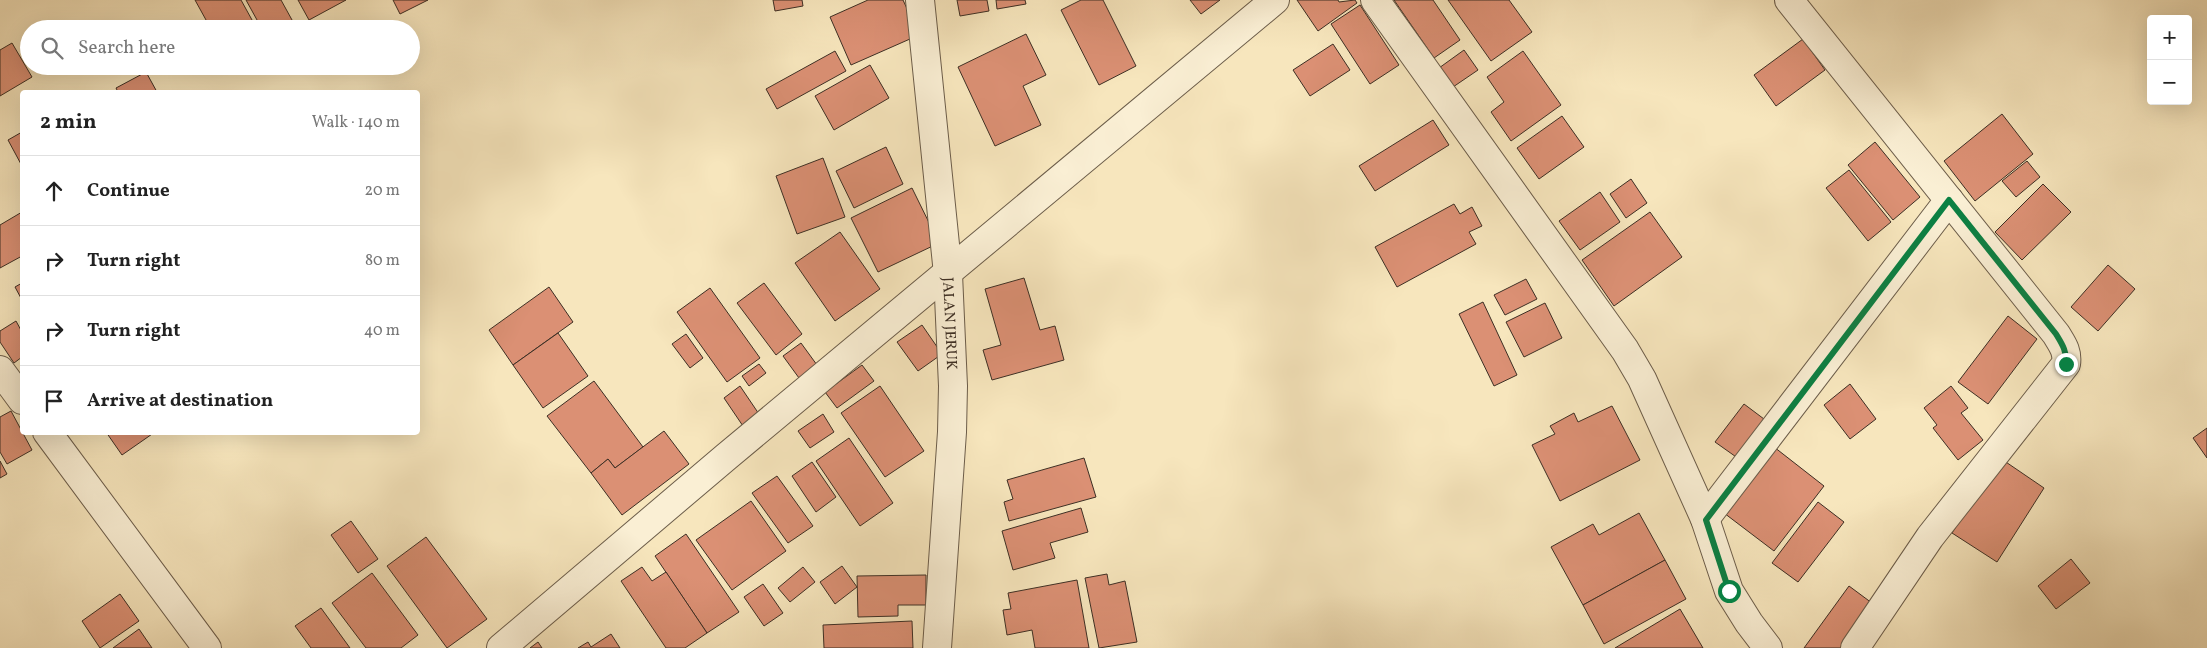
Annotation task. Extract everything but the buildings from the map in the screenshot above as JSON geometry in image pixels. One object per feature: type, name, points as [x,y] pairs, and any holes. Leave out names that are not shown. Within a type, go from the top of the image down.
[{"type":"street","name":"JALAN JERUK","points":[[920,0],[948,274],[953,386],[952,432],[936,648]]},
{"type":"street","points":[[501,648],[726,457],[1275,0]]},
{"type":"street","points":[[1375,0],[1625,350],[1642,380],[1706,520],[1729,591],[1749,623],[1768,648]]},
{"type":"street","points":[[1789,0],[2056,334],[2067,356],[2066,364],[1930,537],[1855,648]]},
{"type":"street","points":[[1706,520],[1949,200]]},
{"type":"street","points":[[0,370],[20,397]]},
{"type":"street","points":[[49,435],[207,648]]},
{"type":"route","points":[[1729,591],[1706,520],[1830,354],[1949,200],[2056,334],[2064,347],[2067,356],[2066,364]]}]
